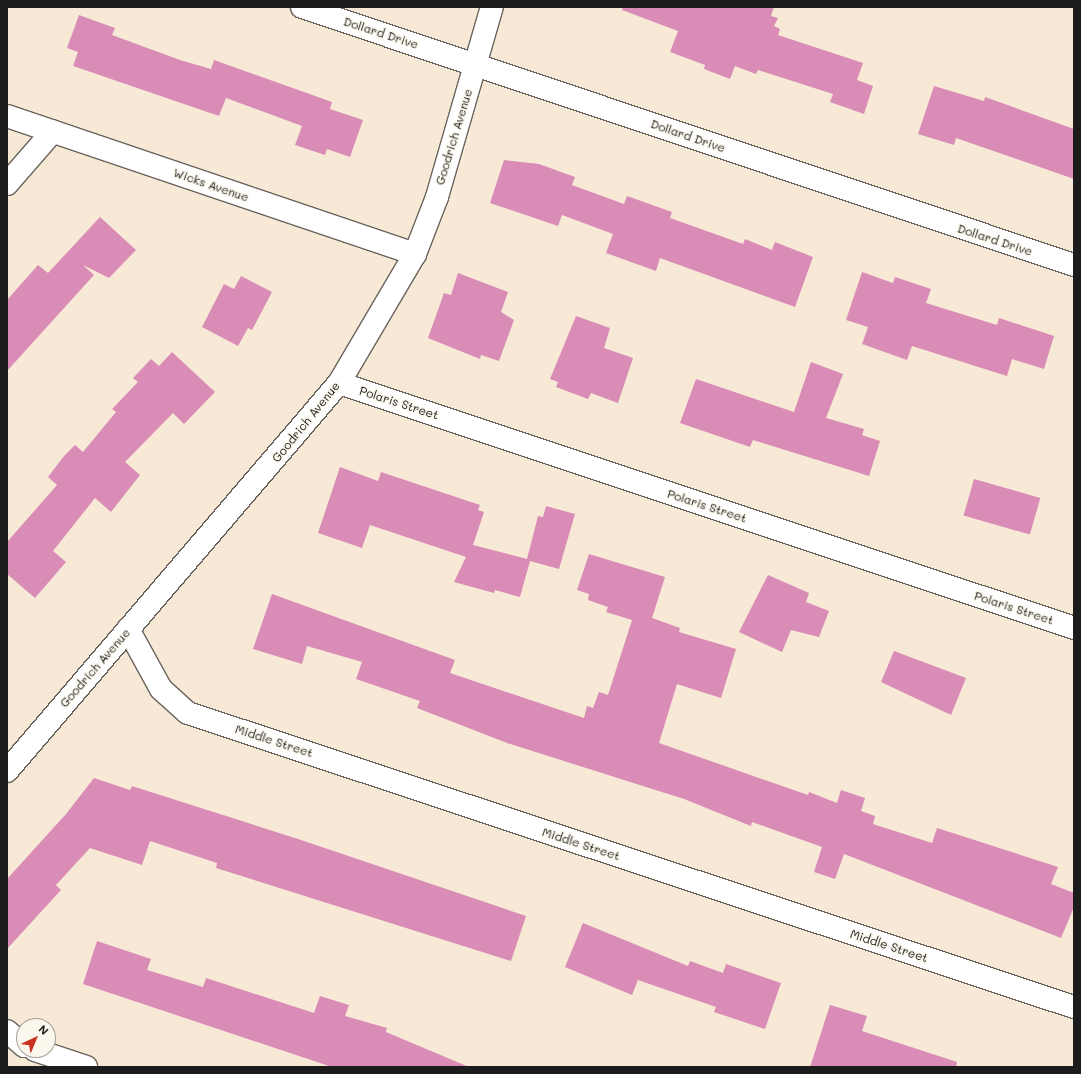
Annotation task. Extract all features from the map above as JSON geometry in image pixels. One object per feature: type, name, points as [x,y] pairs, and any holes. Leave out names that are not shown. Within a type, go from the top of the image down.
[{"type":"street","name":"Dollard Drive","points":[[302,7],[1074,265]]},
{"type":"street","name":"Goodrich Avenue","points":[[7,771],[339,383],[415,254],[437,196],[492,7]]},
{"type":"street","name":"Wicks Avenue","points":[[7,116],[415,254]]},
{"type":"street","points":[[7,184],[53,131]]},
{"type":"street","name":"Polaris Street","points":[[339,383],[1074,628]]},
{"type":"street","name":"Middle Street","points":[[128,629],[161,689],[188,713],[1074,1007]]},
{"type":"street","points":[[7,1031],[16,1039]]},
{"type":"street","points":[[56,1057],[86,1067]]},
{"type":"building","points":[[623,7],[774,7],[771,16],[778,18],[774,26],[780,29],[778,35],[863,63],[857,80],[873,86],[864,114],[830,102],[833,94],[758,70],[756,74],[735,66],[730,79],[704,69],[705,65],[670,52],[678,31],[622,10]]},
{"type":"building","points":[[79,15],[115,28],[112,35],[180,60],[211,69],[214,60],[332,102],[330,109],[363,120],[350,157],[327,149],[325,155],[295,145],[302,126],[226,98],[219,116],[73,66],[78,52],[67,48]]},
{"type":"building","points":[[934,86],[984,101],[985,97],[1074,129],[1074,179],[956,138],[954,145],[918,134]]},
{"type":"building","points":[[504,160],[539,164],[575,177],[572,185],[624,204],[627,196],[672,212],[670,218],[743,244],[745,239],[772,250],[775,242],[813,257],[795,307],[660,258],[656,271],[606,253],[613,234],[562,215],[558,226],[490,203]]},
{"type":"building","points":[[100,217],[136,250],[109,278],[83,265],[94,275],[7,371],[7,300],[38,265],[48,273]]},
{"type":"building","points":[[862,272],[893,283],[895,277],[931,289],[926,303],[997,325],[999,318],[1054,336],[1044,369],[1012,359],[1007,376],[912,346],[907,360],[862,344],[868,327],[846,320]]},
{"type":"building","points":[[458,273],[508,292],[501,312],[514,320],[499,361],[481,355],[480,359],[428,338],[444,293],[451,295]]},
{"type":"building","points":[[241,276],[272,292],[252,330],[248,328],[238,346],[202,327],[224,284],[234,289]]},
{"type":"building","points":[[576,316],[610,328],[604,348],[633,358],[618,403],[591,393],[588,399],[556,387],[558,382],[550,379]]},
{"type":"building","points":[[172,352],[215,392],[184,424],[173,413],[125,462],[140,475],[111,512],[95,498],[53,551],[66,562],[35,598],[7,574],[7,542],[57,485],[48,477],[64,456],[75,445],[83,452],[116,412],[112,409],[138,382],[133,378],[151,359],[159,366]]},
{"type":"building","points":[[811,362],[843,374],[826,418],[864,429],[862,435],[880,441],[869,476],[753,440],[750,447],[680,423],[696,379],[794,412]]},
{"type":"building","points":[[340,467],[378,481],[381,472],[480,505],[478,510],[484,512],[473,545],[527,559],[538,516],[543,517],[546,506],[575,514],[559,569],[530,561],[520,597],[495,590],[494,593],[454,582],[466,557],[370,525],[362,548],[318,533]]},
{"type":"building","points":[[974,479],[1040,498],[1030,535],[964,516]]},
{"type":"building","points":[[589,554],[665,577],[652,618],[680,628],[679,632],[736,649],[721,698],[677,684],[659,743],[808,795],[809,792],[837,803],[841,790],[865,798],[861,811],[875,816],[873,824],[932,843],[937,828],[1058,867],[1051,884],[1074,893],[1074,907],[1061,938],[844,854],[835,879],[814,872],[822,847],[752,822],[751,826],[684,799],[507,743],[417,708],[420,701],[356,679],[362,662],[307,646],[302,664],[253,649],[272,594],[455,660],[450,673],[584,718],[587,706],[593,708],[599,692],[608,695],[632,620],[606,612],[608,607],[588,600],[589,594],[577,590]]},
{"type":"building","points":[[768,575],[809,593],[806,602],[829,611],[819,637],[791,630],[782,652],[739,632]]},
{"type":"building","points":[[894,651],[966,678],[951,715],[881,682]]},
{"type":"building","points":[[94,778],[130,790],[132,786],[301,840],[526,916],[511,961],[216,868],[217,863],[150,841],[142,865],[90,848],[56,885],[61,890],[7,949],[7,879],[66,814]]},
{"type":"building","points":[[583,923],[688,966],[690,961],[723,973],[726,964],[781,983],[765,1029],[714,1012],[716,1007],[638,980],[632,995],[565,967]]},
{"type":"building","points":[[97,941],[151,959],[147,970],[203,987],[206,978],[314,1013],[320,996],[349,1005],[345,1016],[387,1028],[386,1032],[469,1067],[332,1067],[83,984]]},
{"type":"building","points":[[830,1005],[867,1016],[862,1031],[957,1062],[956,1067],[810,1067]]}]
